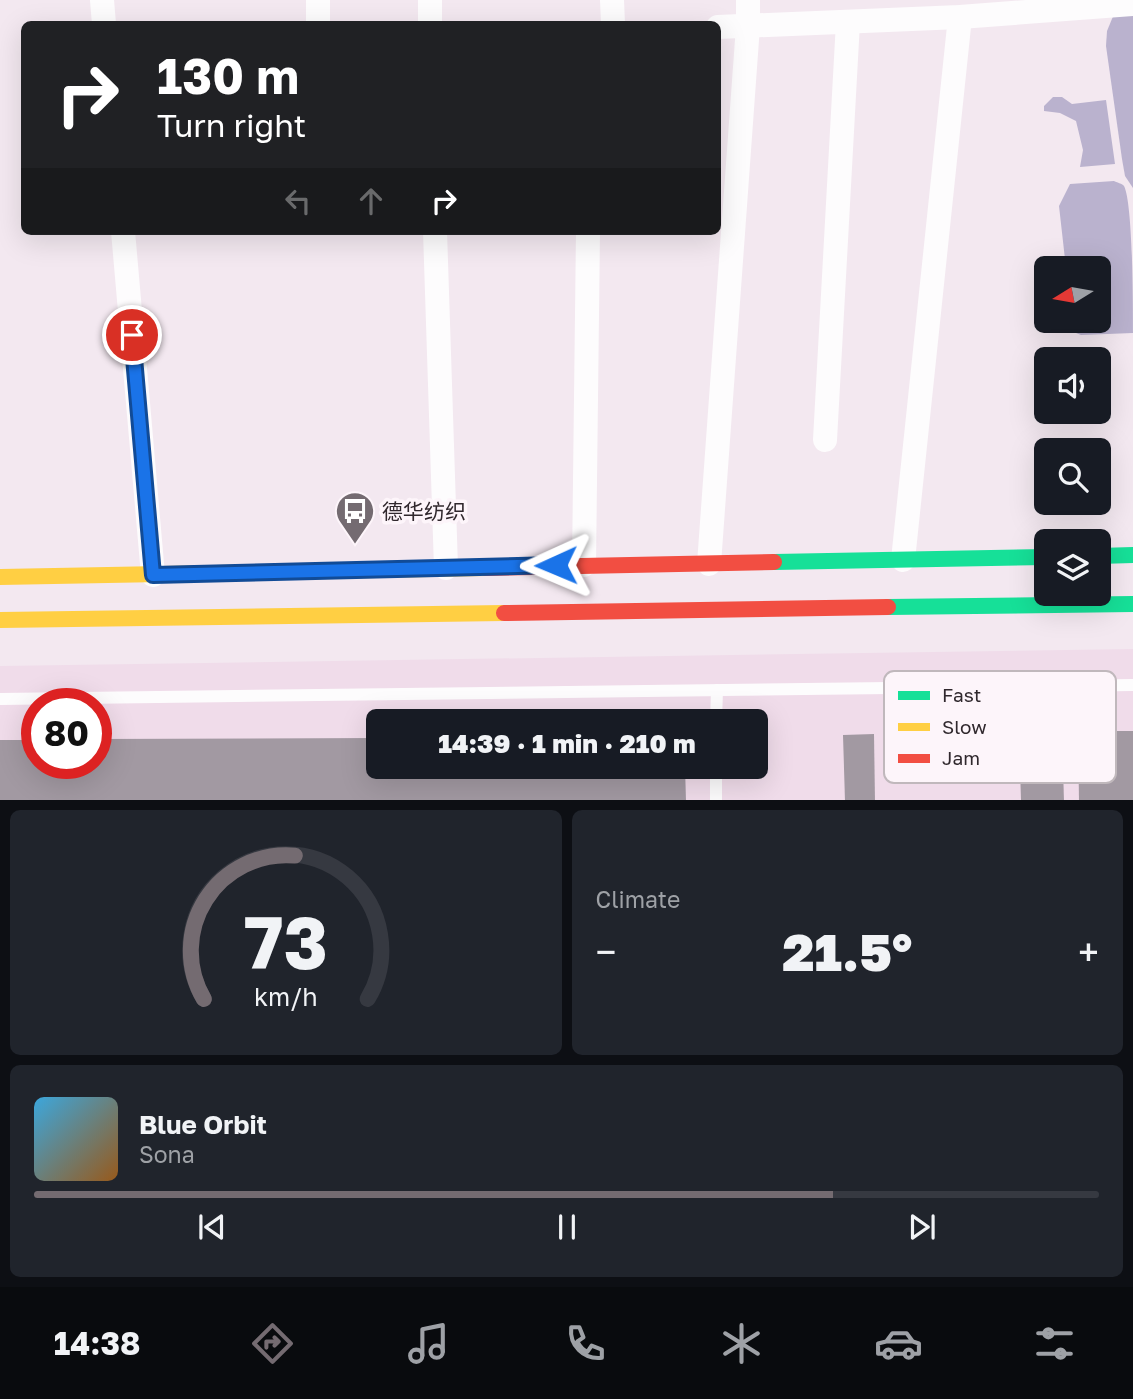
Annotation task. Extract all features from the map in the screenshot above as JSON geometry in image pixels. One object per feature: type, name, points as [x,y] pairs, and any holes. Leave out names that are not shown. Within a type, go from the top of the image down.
[{"type":"highway","points":[[1111,556],[1133,555]]},
{"type":"highway","points":[[0,577],[1034,557]]},
{"type":"highway","points":[[0,620],[1133,604]]},
{"type":"street","points":[[102,0],[104,21]]},
{"type":"street","points":[[318,0],[318,21]]},
{"type":"street","points":[[430,0],[430,21]]},
{"type":"street","points":[[612,0],[613,21]]},
{"type":"street","points":[[709,564],[748,0]]},
{"type":"street","points":[[721,27],[848,22],[900,10],[961,18],[1046,5],[1133,4]]},
{"type":"street","points":[[903,560],[961,18]]},
{"type":"street","points":[[825,440],[848,22]]},
{"type":"street","points":[[123,235],[153,575]]},
{"type":"street","points":[[435,235],[446,568]]},
{"type":"street","points":[[584,565],[588,235]]},
{"type":"lane","points":[[0,699],[884,688]]},
{"type":"lane","points":[[716,690],[716,709]]},
{"type":"lane","points":[[716,779],[716,800]]},
{"type":"shaded area","points":[[1133,9],[1133,188],[1125,176],[1106,46],[1107,31],[1114,14]]},
{"type":"shaded area","points":[[1053,97],[1062,97],[1072,104],[1106,100],[1115,164],[1080,167],[1083,150],[1076,121],[1060,113],[1044,111],[1044,106]]},
{"type":"shaded area","points":[[1114,181],[1124,186],[1132,256],[1133,333],[1081,335],[1076,333],[1111,333],[1111,256],[1065,256],[1059,206],[1070,184]]},
{"type":"shaded area","points":[[1133,649],[1133,800],[0,800],[0,666]]},
{"type":"building","points":[[1116,731],[1133,731],[1133,800],[1079,800],[1079,783],[1116,783]]},
{"type":"building","points":[[874,734],[875,800],[845,800],[843,735]]},
{"type":"building","points":[[366,738],[366,779],[685,779],[686,800],[0,800],[0,740],[21,740],[21,779],[112,779],[112,739]]},
{"type":"building","points":[[1020,783],[1063,783],[1064,800],[1021,800]]},
{"type":"traffic: fast","points":[[1111,556],[1133,555]]},
{"type":"traffic: fast","points":[[774,562],[1034,557]]},
{"type":"traffic: fast","points":[[888,607],[1133,604]]},
{"type":"traffic: slow","points":[[0,577],[486,568]]},
{"type":"traffic: slow","points":[[0,620],[504,613]]},
{"type":"traffic: jam","points":[[486,568],[774,562]]},
{"type":"traffic: jam","points":[[504,613],[888,607]]},
{"type":"place","name":"德华纺织","points":[[355,545]]},
{"type":"route","points":[[132,335],[153,575],[556,565]]}]
